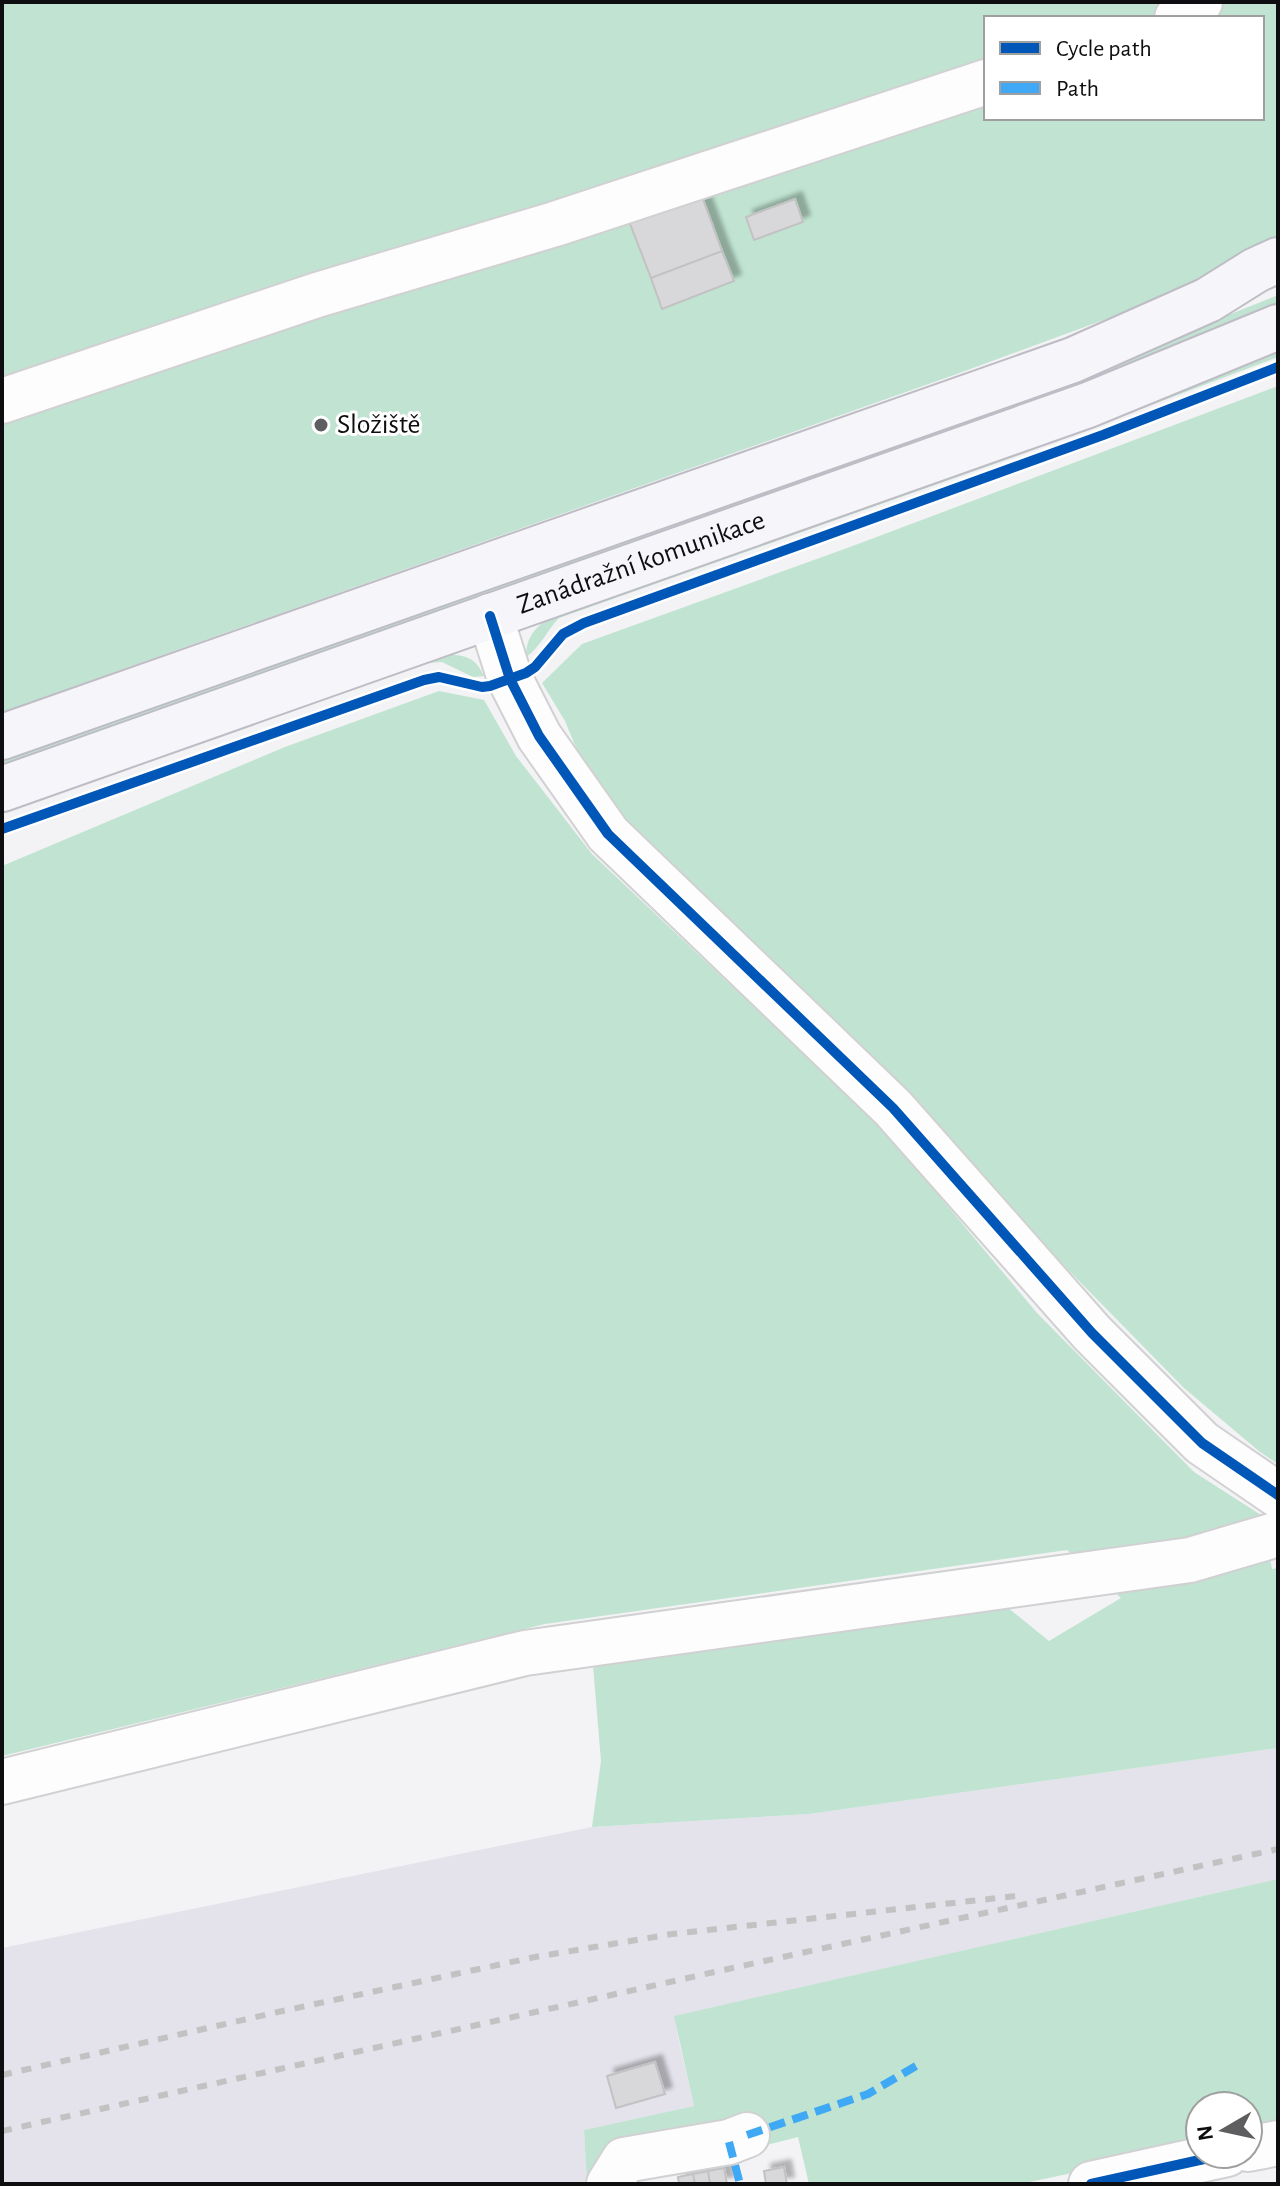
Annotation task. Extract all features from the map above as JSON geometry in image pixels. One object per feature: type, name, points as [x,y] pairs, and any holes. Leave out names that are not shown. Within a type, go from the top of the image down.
[{"type":"main road","name":"Zanádražní komunikace","points":[[2,737],[1073,360],[1208,300],[1278,260]]},
{"type":"main road","name":"Zanádražní komunikace","points":[[1208,300],[1278,280]]},
{"type":"main road","name":"Zanádražní komunikace","points":[[2,789],[1088,405],[1278,327]]},
{"type":"street","points":[[1181,16],[1200,2]]},
{"type":"street","points":[[2,401],[317,295],[555,224],[984,83]]},
{"type":"street","points":[[490,616],[510,679],[539,736],[608,834],[893,1108],[1092,1333],[1202,1443],[1278,1495]]},
{"type":"street","points":[[2,1782],[525,1653],[1190,1560],[1278,1534]]},
{"type":"street","points":[[609,2184],[624,2160],[729,2142],[747,2135]]},
{"type":"street","points":[[1091,2184],[1184,2163]]},
{"type":"shaded area","points":[[1278,1748],[1278,1879],[675,2016],[694,2106],[584,2130],[587,2184],[2,2184],[2,1948],[592,1827],[809,1814]]},
{"type":"green space","name":"Složiště","points":[[2,2],[1278,2],[1278,248],[1166,297],[2,712]]},
{"type":"green space","points":[[1278,295],[1278,309],[1156,356],[2,765],[2,752],[1211,322]]},
{"type":"green space","points":[[1278,350],[1278,357],[1014,457],[559,618],[526,657],[532,634],[549,617]]},
{"type":"green space","points":[[1278,386],[1278,1464],[1184,1388],[629,822],[584,767],[565,721],[542,683],[582,644]]},
{"type":"green space","points":[[447,654],[470,659],[484,676],[473,677],[442,662],[428,663],[2,814],[2,808]]},
{"type":"green space","points":[[439,691],[484,700],[516,756],[592,854],[883,1129],[1037,1313],[1194,1472],[1261,1515],[1272,1569],[1278,1568],[1278,1748],[809,1814],[592,1827],[601,1761],[593,1666],[785,1630],[1002,1603],[1049,1641],[1121,1598],[1067,1550],[545,1624],[2,1756],[2,866],[285,747]]},
{"type":"green space","points":[[1278,1879],[1278,2130],[1264,2133],[1264,2090],[1184,2090],[1184,2149],[1020,2184],[809,2184],[798,2137],[614,2184],[587,2184],[584,2130],[694,2106],[674,2016]]},
{"type":"building","points":[[701,194],[722,251],[651,278],[629,221]]},
{"type":"building","points":[[795,199],[803,222],[754,240],[746,217]]},
{"type":"building","points":[[722,251],[734,281],[662,309],[651,278]]},
{"type":"building","points":[[655,2062],[665,2094],[616,2108],[607,2076]]},
{"type":"building","points":[[784,2167],[787,2184],[766,2184],[764,2171]]},
{"type":"building","points":[[724,2168],[727,2184],[710,2184],[708,2171]]},
{"type":"building","points":[[708,2171],[710,2184],[695,2184],[693,2174]]},
{"type":"building","points":[[693,2174],[695,2184],[679,2184],[678,2177]]},
{"type":"railway","points":[[2,2131],[1278,1849]]},
{"type":"railway","points":[[2,2075],[535,1957],[672,1934],[1016,1896]]},
{"type":"marked path","points":[[747,2135],[868,2094],[916,2066]]},
{"type":"marked path","points":[[729,2142],[740,2184]]},
{"type":"cycle path","points":[[2,829],[424,680],[439,677],[482,687],[526,673],[563,634],[584,623],[1103,435],[1278,367]]},
{"type":"cycle path","points":[[490,616],[510,679],[539,736],[608,834],[893,1108],[1092,1333],[1202,1443],[1278,1495]]},
{"type":"cycle path","points":[[1091,2184],[1184,2163]]},
{"type":"place","name":"Složiště","points":[[321,425]]}]
